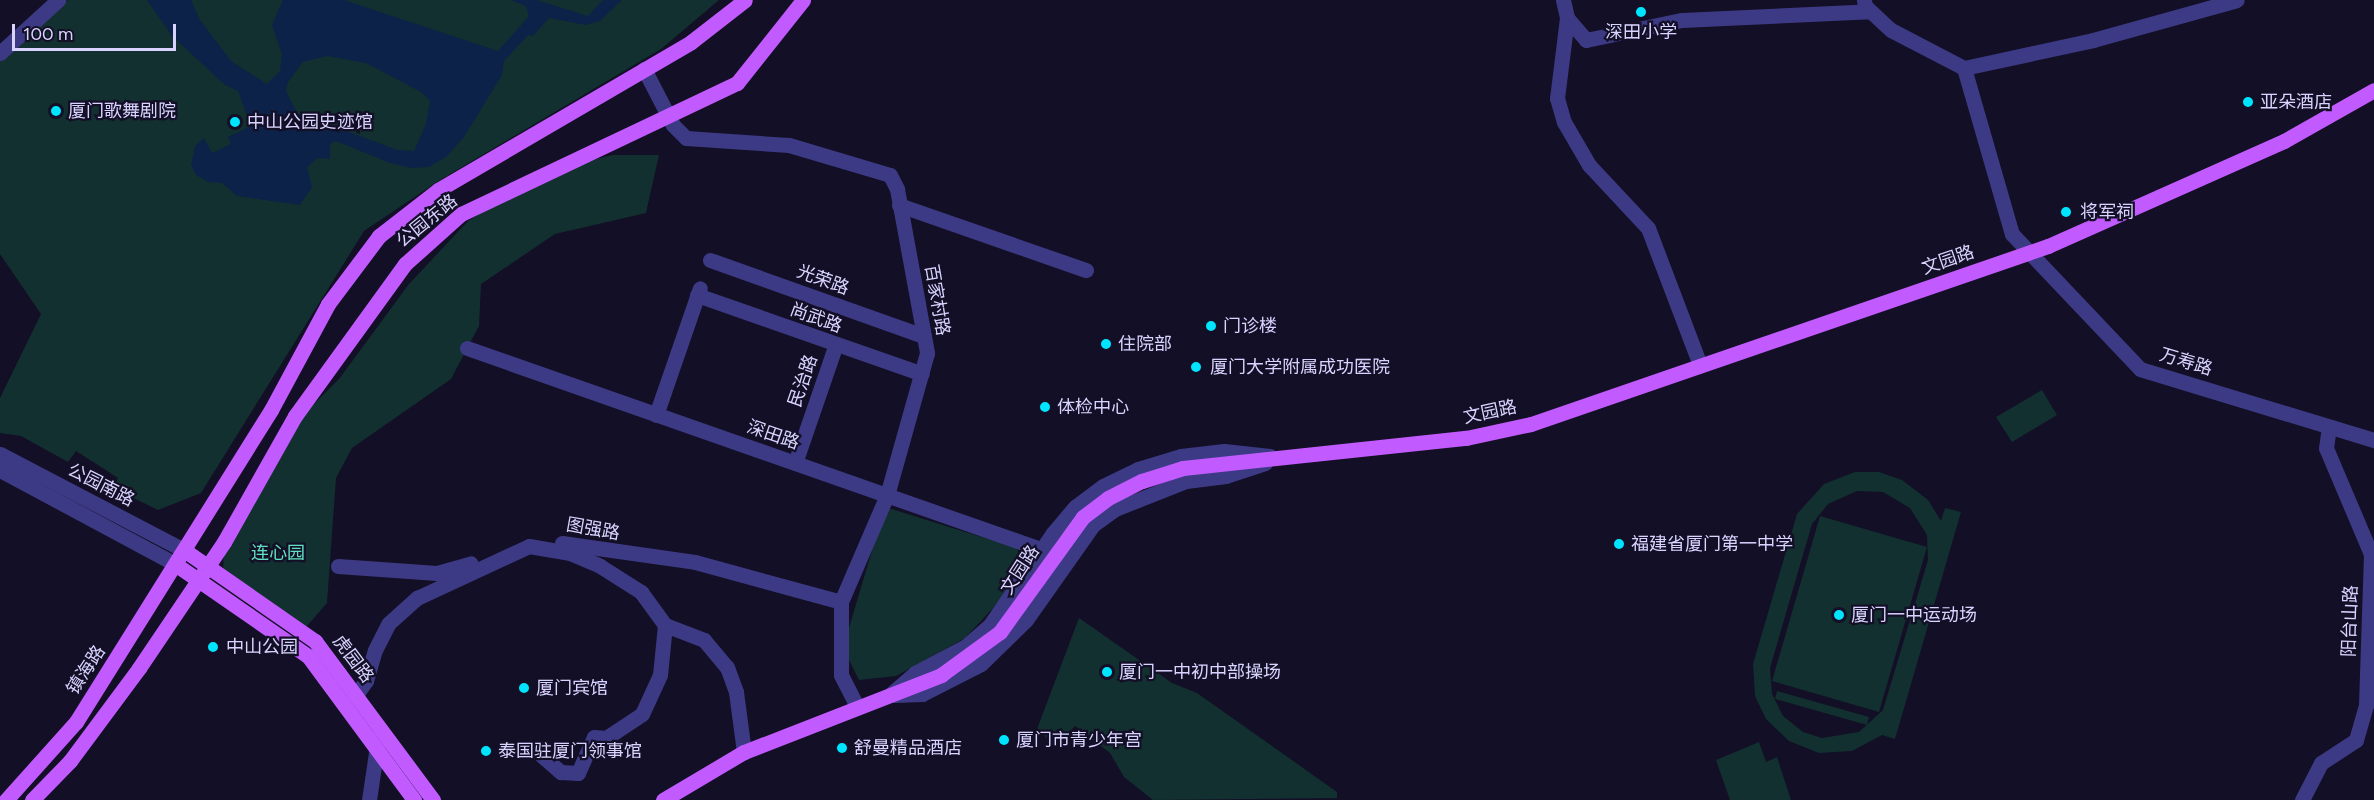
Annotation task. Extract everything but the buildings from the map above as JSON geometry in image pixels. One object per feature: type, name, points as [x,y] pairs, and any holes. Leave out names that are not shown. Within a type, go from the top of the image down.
[{"type":"main road","name":"公园东路","points":[[179,557],[271,410],[328,304],[379,236],[438,190],[691,42],[745,0]]},
{"type":"main road","name":"公园东路","points":[[206,565],[224,542],[295,416],[405,264],[461,214],[668,113],[737,83],[803,0]]},
{"type":"main road","name":"文园路","points":[[663,800],[744,752],[940,675],[1000,632],[1083,517],[1108,498],[1142,481],[1183,468],[1466,438],[1531,424],[2029,253],[2284,141],[2374,90]]},
{"type":"main road","name":"虎园路","points":[[179,557],[206,565],[315,641],[433,800]]},
{"type":"main road","name":"虎园路","points":[[179,557],[197,579],[308,656],[414,800]]},
{"type":"main road","name":"镇海路","points":[[6,800],[76,722],[179,557]]},
{"type":"main road","points":[[32,800],[70,761],[139,668],[206,565]]},
{"type":"street","points":[[0,53],[58,0]]},
{"type":"street","points":[[1563,0],[1567,18],[1557,98],[1564,122],[1589,165],[1648,228],[1700,365]]},
{"type":"street","points":[[1567,18],[1586,40],[1682,21],[1867,5],[1891,30],[1964,68],[2093,40],[2237,0]]},
{"type":"street","name":"万寿路","points":[[1964,68],[2007,223],[2029,253],[2140,369],[2374,440]]},
{"type":"street","name":"百家村路","points":[[644,69],[668,113],[686,138],[789,145],[890,175],[899,205],[927,353],[887,495],[841,602],[841,675],[857,706]]},
{"type":"street","points":[[899,205],[1086,270]]},
{"type":"street","name":"光荣路","points":[[710,260],[924,336]]},
{"type":"street","name":"尚武路","points":[[656,415],[698,292],[835,347],[922,374]]},
{"type":"street","name":"民治路","points":[[795,463],[835,347]]},
{"type":"street","name":"深田路","points":[[467,348],[1066,558]]},
{"type":"street","name":"阳台山路","points":[[2302,800],[2321,763],[2356,740],[2366,705],[2371,554],[2326,448],[2329,427]]},
{"type":"street","points":[[889,695],[915,673],[966,646],[990,625],[1075,507],[1104,486],[1138,469],[1181,456],[1224,451],[1282,457]]},
{"type":"street","name":"公园南路","points":[[0,454],[179,557]]},
{"type":"street","points":[[889,695],[922,694],[981,664],[1026,620],[1066,558],[1093,525],[1147,493],[1186,481],[1226,476],[1282,457]]},
{"type":"street","name":"公园南路","points":[[0,470],[179,557]]},
{"type":"street","name":"图强路","points":[[338,566],[437,573],[520,542],[540,539],[695,562],[841,602]]},
{"type":"street","points":[[355,696],[366,681],[375,650],[389,623],[417,598],[529,546],[570,553],[600,566],[640,592],[665,625],[704,640],[727,667],[736,692],[744,752]]},
{"type":"street","points":[[533,748],[561,772],[578,774],[594,737],[606,738],[642,714],[660,675],[665,625]]},
{"type":"street","points":[[369,800],[380,727]]},
{"type":"green space","points":[[68,0],[719,0],[661,49],[440,180],[364,231],[201,493],[158,510],[113,488],[118,478],[76,451],[68,462],[21,436],[0,433],[0,398],[41,314],[0,254],[0,59]]},
{"type":"green space","name":"连心园","points":[[613,155],[659,155],[646,213],[555,234],[481,284],[479,326],[451,379],[352,448],[336,478],[327,603],[300,634],[223,579],[224,538],[301,417],[339,379],[409,284],[468,221],[553,169]]},
{"type":"green space","points":[[2042,390],[2057,415],[2012,442],[1996,417]]},
{"type":"green space","points":[[1855,472],[1879,472],[1902,480],[1928,500],[1941,521],[1945,508],[1961,512],[1895,739],[1882,735],[1852,751],[1819,753],[1789,741],[1766,719],[1755,696],[1753,664],[1797,514],[1824,484]],"holes":[[[1857,491],[1883,492],[1910,508],[1927,535],[1928,560],[1883,710],[1859,732],[1822,738],[1803,732],[1783,716],[1772,694],[1770,668],[1812,524],[1828,504]]]},
{"type":"green space","points":[[885,507],[1017,548],[1023,564],[1009,591],[965,638],[896,676],[859,680],[843,648]]},
{"type":"green space","points":[[1820,516],[1927,547],[1879,712],[1772,681]]},
{"type":"green space","name":"厦门一中初中部操场","points":[[1079,618],[1172,683],[1197,693],[1337,792],[1337,798],[1153,800],[1124,777],[1110,753],[1075,726],[1056,747],[1037,729]]},
{"type":"green space","points":[[1777,691],[1869,717],[1867,725],[1775,699]]},
{"type":"green space","points":[[1759,742],[1766,762],[1777,757],[1791,800],[1730,800],[1716,760]]},
{"type":"water","points":[[147,0],[191,0],[200,20],[232,62],[267,84],[280,71],[282,54],[272,25],[283,0],[344,0],[498,51],[529,16],[526,6],[511,0],[537,0],[588,16],[603,0],[622,0],[600,21],[586,25],[549,18],[533,36],[528,35],[504,61],[502,75],[464,137],[446,157],[429,167],[411,168],[390,163],[336,141],[330,144],[330,159],[318,158],[307,167],[312,187],[300,205],[237,196],[222,183],[208,182],[196,175],[191,165],[195,146],[204,138],[212,153],[231,144],[228,137],[251,126],[238,91],[225,85],[172,36]],"holes":[[[327,56],[366,63],[421,92],[430,101],[426,124],[414,151],[398,150],[297,113],[286,91],[288,82],[303,62]]]},
{"type":"place","name":"深田小学","points":[[1641,12]]},
{"type":"place","name":"亚朵酒店","points":[[2248,102]]},
{"type":"place","name":"厦门歌舞剧院","points":[[56,111]]},
{"type":"place","name":"中山公园史迹馆","points":[[235,122]]},
{"type":"place","name":"将军祠","points":[[2066,212]]},
{"type":"place","name":"门诊楼","points":[[1211,326]]},
{"type":"place","name":"住院部","points":[[1106,344]]},
{"type":"place","name":"厦门大学附属成功医院","points":[[1196,367]]},
{"type":"place","name":"体检中心","points":[[1045,407]]},
{"type":"place","name":"福建省厦门第一中学","points":[[1619,544]]},
{"type":"place","name":"厦门一中运动场","points":[[1839,615]]},
{"type":"place","name":"中山公园","points":[[213,647]]},
{"type":"place","name":"厦门一中初中部操场","points":[[1107,672]]},
{"type":"place","name":"厦门宾馆","points":[[524,688]]},
{"type":"place","name":"厦门市青少年宫","points":[[1004,740]]},
{"type":"place","name":"舒曼精品酒店","points":[[842,748]]},
{"type":"place","name":"泰国驻厦门领事馆","points":[[486,751]]}]
